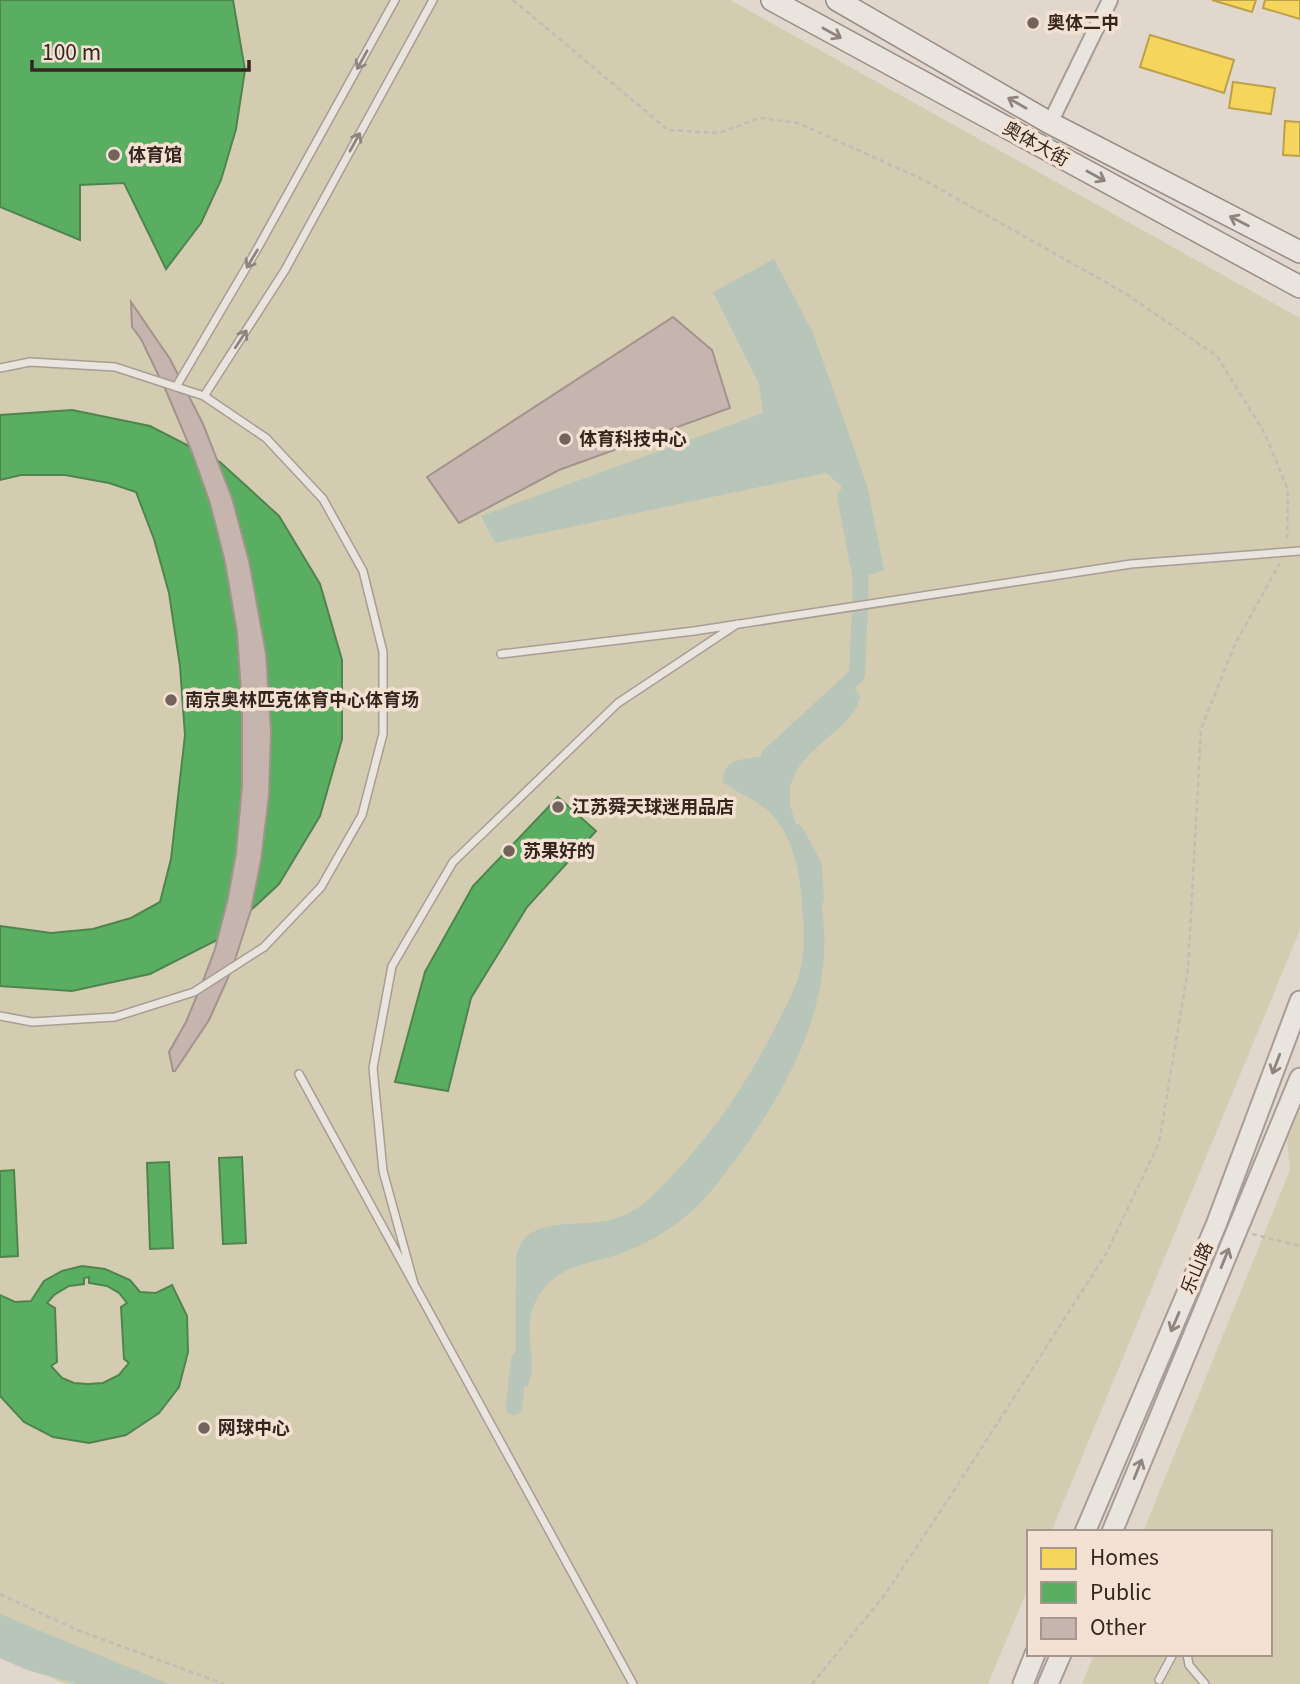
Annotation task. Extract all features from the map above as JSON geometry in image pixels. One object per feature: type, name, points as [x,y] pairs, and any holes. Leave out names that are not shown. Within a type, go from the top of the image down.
[{"type":"main road","name":"奥体大街","points":[[772,0],[1300,288]]},
{"type":"main road","name":"奥体大街","points":[[837,0],[1050,122],[1300,252]]},
{"type":"street","points":[[1050,122],[1110,0]]},
{"type":"street","name":"乐山路","points":[[1086,1530],[1216,1225],[1300,1001]]},
{"type":"street","name":"乐山路","points":[[1113,1530],[1300,1078]]},
{"type":"street","points":[[1023,1684],[1034,1656]]},
{"type":"street","points":[[1048,1684],[1060,1656]]},
{"type":"lane","points":[[176,387],[256,251],[395,0]]},
{"type":"lane","points":[[204,396],[285,270],[433,0]]},
{"type":"lane","points":[[0,368],[30,362],[115,367],[204,396],[266,438],[323,499],[363,571],[383,652],[383,734],[362,814],[321,887],[264,947],[194,992],[115,1017],[32,1023],[0,1016]]},
{"type":"lane","points":[[501,654],[737,624],[1131,564],[1300,551]]},
{"type":"lane","points":[[414,1284],[383,1171],[373,1068],[392,967],[453,862],[618,703],[737,624]]},
{"type":"lane","points":[[299,1074],[633,1684]]},
{"type":"lane","points":[[1159,1679],[1172,1656]]},
{"type":"lane","points":[[1187,1656],[1189,1665],[1205,1684]]},
{"type":"path","points":[[513,0],[668,130],[719,133],[760,118],[797,123],[923,180],[1124,292],[1217,356],[1265,434],[1288,490],[1287,551],[1235,644],[1201,729],[1188,969],[1160,1143],[1106,1254],[884,1596],[812,1684]]},
{"type":"path","points":[[1237,1230],[1300,1245]]},
{"type":"path","points":[[0,1594],[76,1630],[224,1684]]},
{"type":"shaded area","points":[[0,0],[730,0],[1300,318],[1300,930],[1052,1530],[1027,1530],[1027,1591],[988,1684],[65,1684],[0,1654]]},
{"type":"shaded area","points":[[774,259],[813,333],[867,485],[884,570],[864,577],[841,486],[826,473],[495,543],[481,516],[763,413],[759,384],[713,292]]},
{"type":"shaded area","points":[[850,688],[856,689],[860,696],[856,708],[802,763],[794,776],[790,791],[792,811],[820,897],[824,938],[822,977],[813,1016],[799,1054],[760,1125],[712,1190],[694,1209],[651,1240],[614,1256],[565,1271],[545,1287],[532,1310],[531,1376],[528,1386],[522,1387],[517,1380],[515,1368],[516,1260],[521,1245],[529,1234],[541,1228],[617,1218],[651,1197],[678,1170],[727,1109],[767,1043],[798,977],[803,951],[803,912],[798,872],[790,844],[770,812],[723,782],[724,772],[735,762],[769,755],[791,744],[804,734],[836,697]]},
{"type":"shaded area","points":[[1300,1109],[1300,1684],[1082,1684],[1093,1656],[1272,1656],[1272,1530],[1144,1530],[1290,1170],[1287,1141]]},
{"type":"shaded area","points":[[0,1614],[169,1684],[77,1684],[27,1670],[0,1658]]},
{"type":"building: Homes","points":[[1212,0],[1256,0],[1252,12]]},
{"type":"building: Homes","points":[[1265,0],[1300,0],[1300,19],[1263,8]]},
{"type":"building: Homes","points":[[1150,35],[1234,60],[1224,93],[1140,67]]},
{"type":"building: Homes","points":[[1233,82],[1275,88],[1271,114],[1229,108]]},
{"type":"building: Homes","points":[[1285,121],[1300,122],[1300,156],[1283,155]]},
{"type":"building: Public","name":"体育馆","points":[[0,0],[233,0],[245,70],[236,129],[221,180],[201,223],[166,269],[124,183],[80,185],[80,240],[0,207]]},
{"type":"building: Public","points":[[72,410],[150,426],[220,462],[279,516],[320,584],[342,660],[342,739],[320,816],[279,884],[221,938],[150,974],[72,991],[0,986],[0,926],[51,933],[93,929],[131,918],[160,902],[171,859],[185,735],[180,666],[169,593],[154,539],[136,492],[109,483],[65,475],[21,475],[0,480],[0,415]]},
{"type":"building: Public","points":[[558,797],[596,831],[527,907],[471,998],[448,1091],[395,1082],[425,972],[473,886]]},
{"type":"building: Public","points":[[242,1157],[246,1243],[223,1244],[219,1158]]},
{"type":"building: Public","points":[[169,1162],[173,1248],[150,1249],[147,1163]]},
{"type":"building: Public","points":[[14,1170],[18,1256],[0,1257],[0,1171]]},
{"type":"building: Public","points":[[82,1266],[105,1269],[130,1280],[140,1292],[156,1293],[172,1285],[187,1316],[188,1352],[179,1387],[159,1413],[126,1435],[89,1443],[53,1437],[24,1422],[0,1396],[0,1295],[15,1302],[31,1301],[44,1281],[62,1271]],"holes":[[[89,1277],[89,1283],[107,1286],[119,1293],[127,1303],[121,1307],[124,1359],[129,1363],[119,1375],[103,1383],[74,1383],[62,1378],[51,1366],[57,1362],[55,1308],[47,1303],[69,1286],[84,1284],[84,1278]]]},
{"type":"building: Other","points":[[131,302],[170,359],[203,424],[232,498],[249,561],[266,654],[271,731],[269,795],[261,860],[251,910],[232,969],[209,1020],[175,1071],[169,1052],[186,1022],[203,981],[215,949],[228,898],[236,853],[242,786],[242,707],[237,632],[225,562],[210,503],[167,393],[141,339],[132,327]]},
{"type":"building: Other","name":"体育科技中心","points":[[673,317],[712,350],[730,408],[559,470],[459,523],[427,477]]},
{"type":"waterway","points":[[774,775],[769,756],[857,675],[861,580],[845,496]]},
{"type":"waterway","points":[[796,832],[814,866],[816,899]]},
{"type":"waterway","points":[[514,1407],[519,1360]]},
{"type":"place","name":"奥体二中","points":[[1033,23]]},
{"type":"place","name":"体育馆","points":[[114,155]]},
{"type":"place","name":"体育科技中心","points":[[565,439]]},
{"type":"place","name":"南京奥林匹克体育中心体育场","points":[[171,700]]},
{"type":"place","name":"江苏舜天球迷用品店","points":[[558,807]]},
{"type":"place","name":"苏果好的","points":[[509,851]]},
{"type":"place","name":"网球中心","points":[[204,1428]]}]
